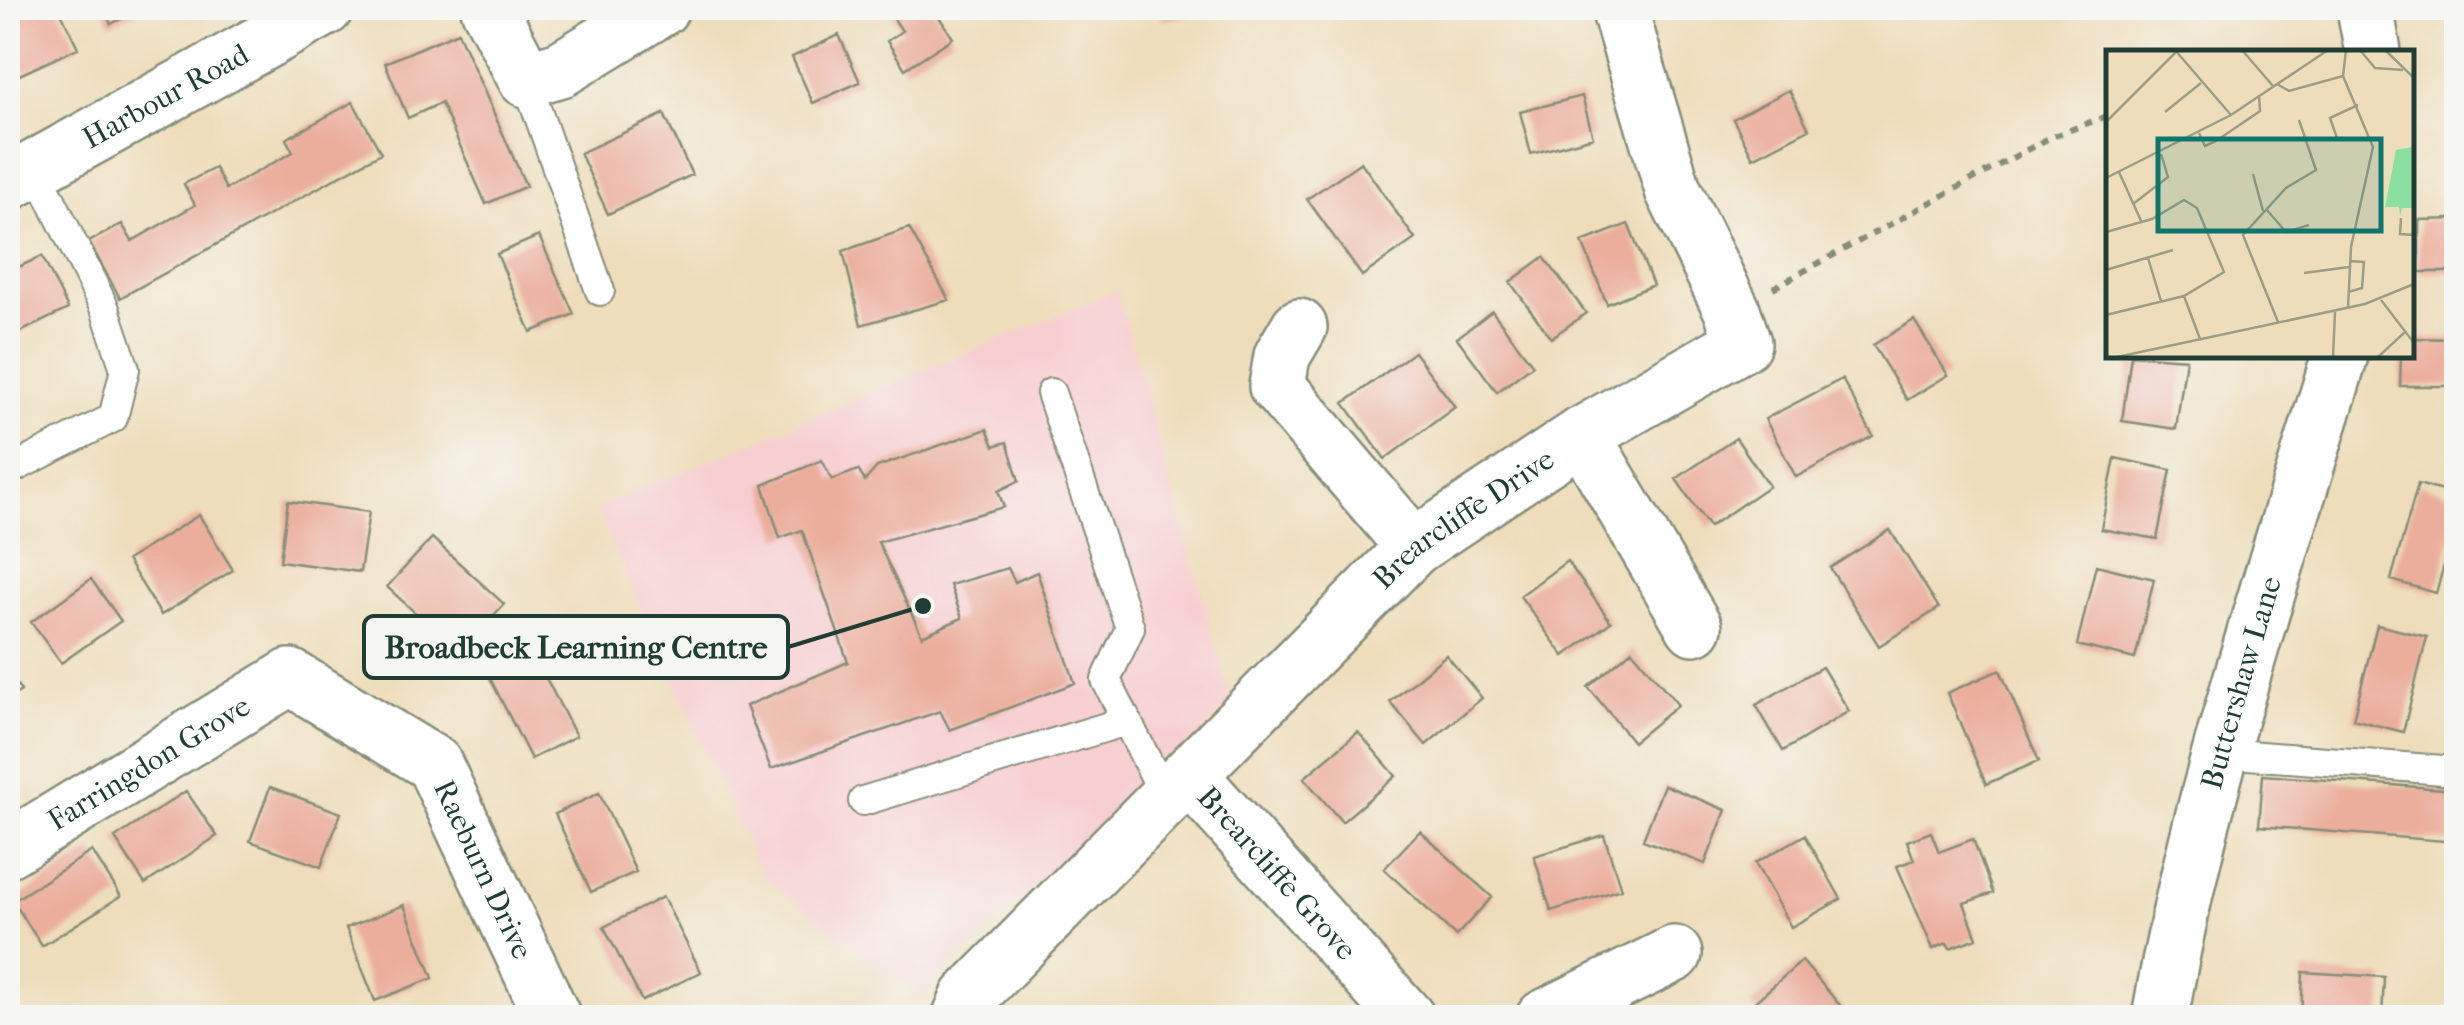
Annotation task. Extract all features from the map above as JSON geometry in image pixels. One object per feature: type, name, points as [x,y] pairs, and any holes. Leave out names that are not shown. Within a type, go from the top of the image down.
[{"type":"street","name":"Harbour Road","points":[[22,177],[325,8]]},
{"type":"street","points":[[489,8],[526,79],[562,69],[661,8]]},
{"type":"street","name":"Brearcliffe Drive","points":[[964,1007],[1414,547],[1582,435],[1744,343],[1732,310],[1673,190],[1619,8]]},
{"type":"street","points":[[2365,8],[2373,50]]},
{"type":"street","points":[[1299,327],[1282,356],[1278,386],[1414,547]]},
{"type":"street","name":"Buttershaw Lane","points":[[2160,1018],[2173,938],[2222,753],[2339,358]]},
{"type":"street","points":[[1582,435],[1694,627]]},
{"type":"street","name":"Farringdon Grove","points":[[8,848],[290,677]]},
{"type":"street","name":"Raeburn Drive","points":[[290,677],[434,764],[553,1018]]},
{"type":"street","name":"Brearcliffe Grove","points":[[1178,787],[1407,1018]]},
{"type":"street","points":[[1544,1018],[1674,954]]},
{"type":"lane","points":[[526,79],[600,292]]},
{"type":"lane","points":[[8,471],[113,418],[126,369],[105,309],[22,177]]},
{"type":"lane","points":[[1052,394],[1130,628],[1106,680],[1126,720],[1178,787]]},
{"type":"lane","points":[[864,801],[1126,720]]},
{"type":"lane","points":[[2222,753],[2456,771]]},
{"type":"path","points":[[1732,310],[2047,139],[2106,115]]},
{"type":"shaded area","points":[[1117,290],[1232,704],[918,994],[761,875],[596,508]]},
{"type":"building","points":[[34,8],[59,8],[78,48],[15,77],[8,61],[8,20]]},
{"type":"building","points":[[102,8],[143,8],[111,24]]},
{"type":"building","points":[[887,8],[933,8],[953,38],[905,69],[887,41],[902,31]]},
{"type":"building","points":[[1160,8],[1226,8],[1226,10],[1162,20]]},
{"type":"building","points":[[458,32],[526,186],[486,204],[441,103],[408,118],[385,63]]},
{"type":"building","points":[[839,35],[860,82],[813,103],[792,57]]},
{"type":"building","points":[[1789,90],[1809,129],[1753,158],[1733,119]]},
{"type":"building","points":[[1582,96],[1593,137],[1531,154],[1520,112]]},
{"type":"building","points":[[353,102],[381,153],[120,298],[89,242],[122,224],[132,241],[195,205],[184,184],[215,168],[226,189],[293,152],[286,139]]},
{"type":"building","points":[[664,114],[692,175],[608,214],[580,153]]},
{"type":"building","points":[[1361,162],[1415,239],[1362,276],[1307,199]]},
{"type":"building","points":[[2456,219],[2456,272],[2419,272],[2419,220]]},
{"type":"building","points":[[1628,224],[1653,285],[1607,304],[1582,242]]},
{"type":"building","points":[[909,228],[949,300],[861,325],[843,251]]},
{"type":"building","points":[[539,236],[574,314],[531,332],[497,254]]},
{"type":"building","points":[[42,256],[68,309],[8,338],[8,272]]},
{"type":"building","points":[[1544,257],[1586,313],[1551,338],[1510,282]]},
{"type":"building","points":[[1492,311],[1533,365],[1497,392],[1457,338]]},
{"type":"building","points":[[1914,320],[1948,375],[1907,400],[1873,345]]},
{"type":"building","points":[[2414,338],[2456,339],[2456,386],[2400,386],[2401,358],[2414,358]]},
{"type":"building","points":[[1414,352],[1455,407],[1385,459],[1344,403]]},
{"type":"building","points":[[2131,358],[2186,359],[2176,429],[2122,421]]},
{"type":"building","points":[[1842,379],[1873,436],[1796,477],[1765,419]]},
{"type":"building","points":[[987,429],[994,446],[1007,442],[1019,481],[998,491],[1004,507],[878,542],[922,636],[962,618],[950,585],[1008,568],[1015,582],[1037,572],[1075,683],[950,730],[940,711],[771,769],[746,706],[848,662],[802,530],[780,538],[763,485],[822,460],[832,480],[858,470],[865,481],[877,467]]},
{"type":"building","points":[[1736,438],[1769,486],[1709,527],[1676,479]]},
{"type":"building","points":[[2115,458],[2171,470],[2157,539],[2101,529]]},
{"type":"building","points":[[2418,484],[2456,495],[2456,523],[2436,593],[2391,580]]},
{"type":"building","points":[[288,501],[369,512],[360,572],[280,561]]},
{"type":"building","points":[[199,515],[233,570],[161,615],[127,560]]},
{"type":"building","points":[[1890,530],[1939,608],[1879,646],[1830,568]]},
{"type":"building","points":[[432,538],[504,604],[459,653],[387,587]]},
{"type":"building","points":[[1567,561],[1611,622],[1564,656],[1520,596]]},
{"type":"building","points":[[2096,565],[2154,579],[2135,659],[2077,645]]},
{"type":"building","points":[[91,579],[121,621],[61,663],[31,622]]},
{"type":"building","points":[[2377,625],[2427,637],[2403,732],[2353,719]]},
{"type":"building","points":[[1632,650],[1678,705],[1633,742],[1588,687]]},
{"type":"building","points":[[532,651],[576,736],[531,759],[488,674]]},
{"type":"building","points":[[1446,655],[1482,698],[1426,745],[1390,702]]},
{"type":"building","points":[[1822,667],[1849,711],[1783,751],[1756,705]]},
{"type":"building","points":[[8,670],[21,691],[8,699]]},
{"type":"building","points":[[2000,670],[2039,761],[1986,784],[1947,693]]},
{"type":"building","points":[[1358,732],[1396,776],[1342,822],[1304,778]]},
{"type":"building","points":[[2263,775],[2456,790],[2456,842],[2259,826]]},
{"type":"building","points":[[1664,785],[1726,810],[1705,864],[1643,840]]},
{"type":"building","points":[[270,787],[341,813],[321,867],[250,841]]},
{"type":"building","points":[[186,791],[217,836],[145,884],[115,838]]},
{"type":"building","points":[[599,793],[636,872],[591,892],[555,814]]},
{"type":"building","points":[[1420,831],[1492,897],[1456,936],[1384,869]]},
{"type":"building","points":[[1931,832],[1939,852],[1973,839],[1993,893],[1964,903],[1977,938],[1950,948],[1947,943],[1933,949],[1897,866],[1914,860],[1907,841]]},
{"type":"building","points":[[1604,835],[1621,889],[1551,911],[1534,856]]},
{"type":"building","points":[[1805,835],[1841,899],[1791,927],[1755,863]]},
{"type":"building","points":[[92,851],[121,896],[42,946],[13,901]]},
{"type":"building","points":[[663,897],[701,972],[642,1001],[604,927]]},
{"type":"building","points":[[404,905],[433,978],[375,1001],[346,928]]},
{"type":"building","points":[[1802,961],[1844,1010],[1835,1018],[1763,1018],[1751,1005]]},
{"type":"building","points":[[2303,972],[2384,977],[2382,1018],[2301,1018]]},
{"type":"place","name":"Broadbeck Learning Centre","points":[[923,606]]}]
